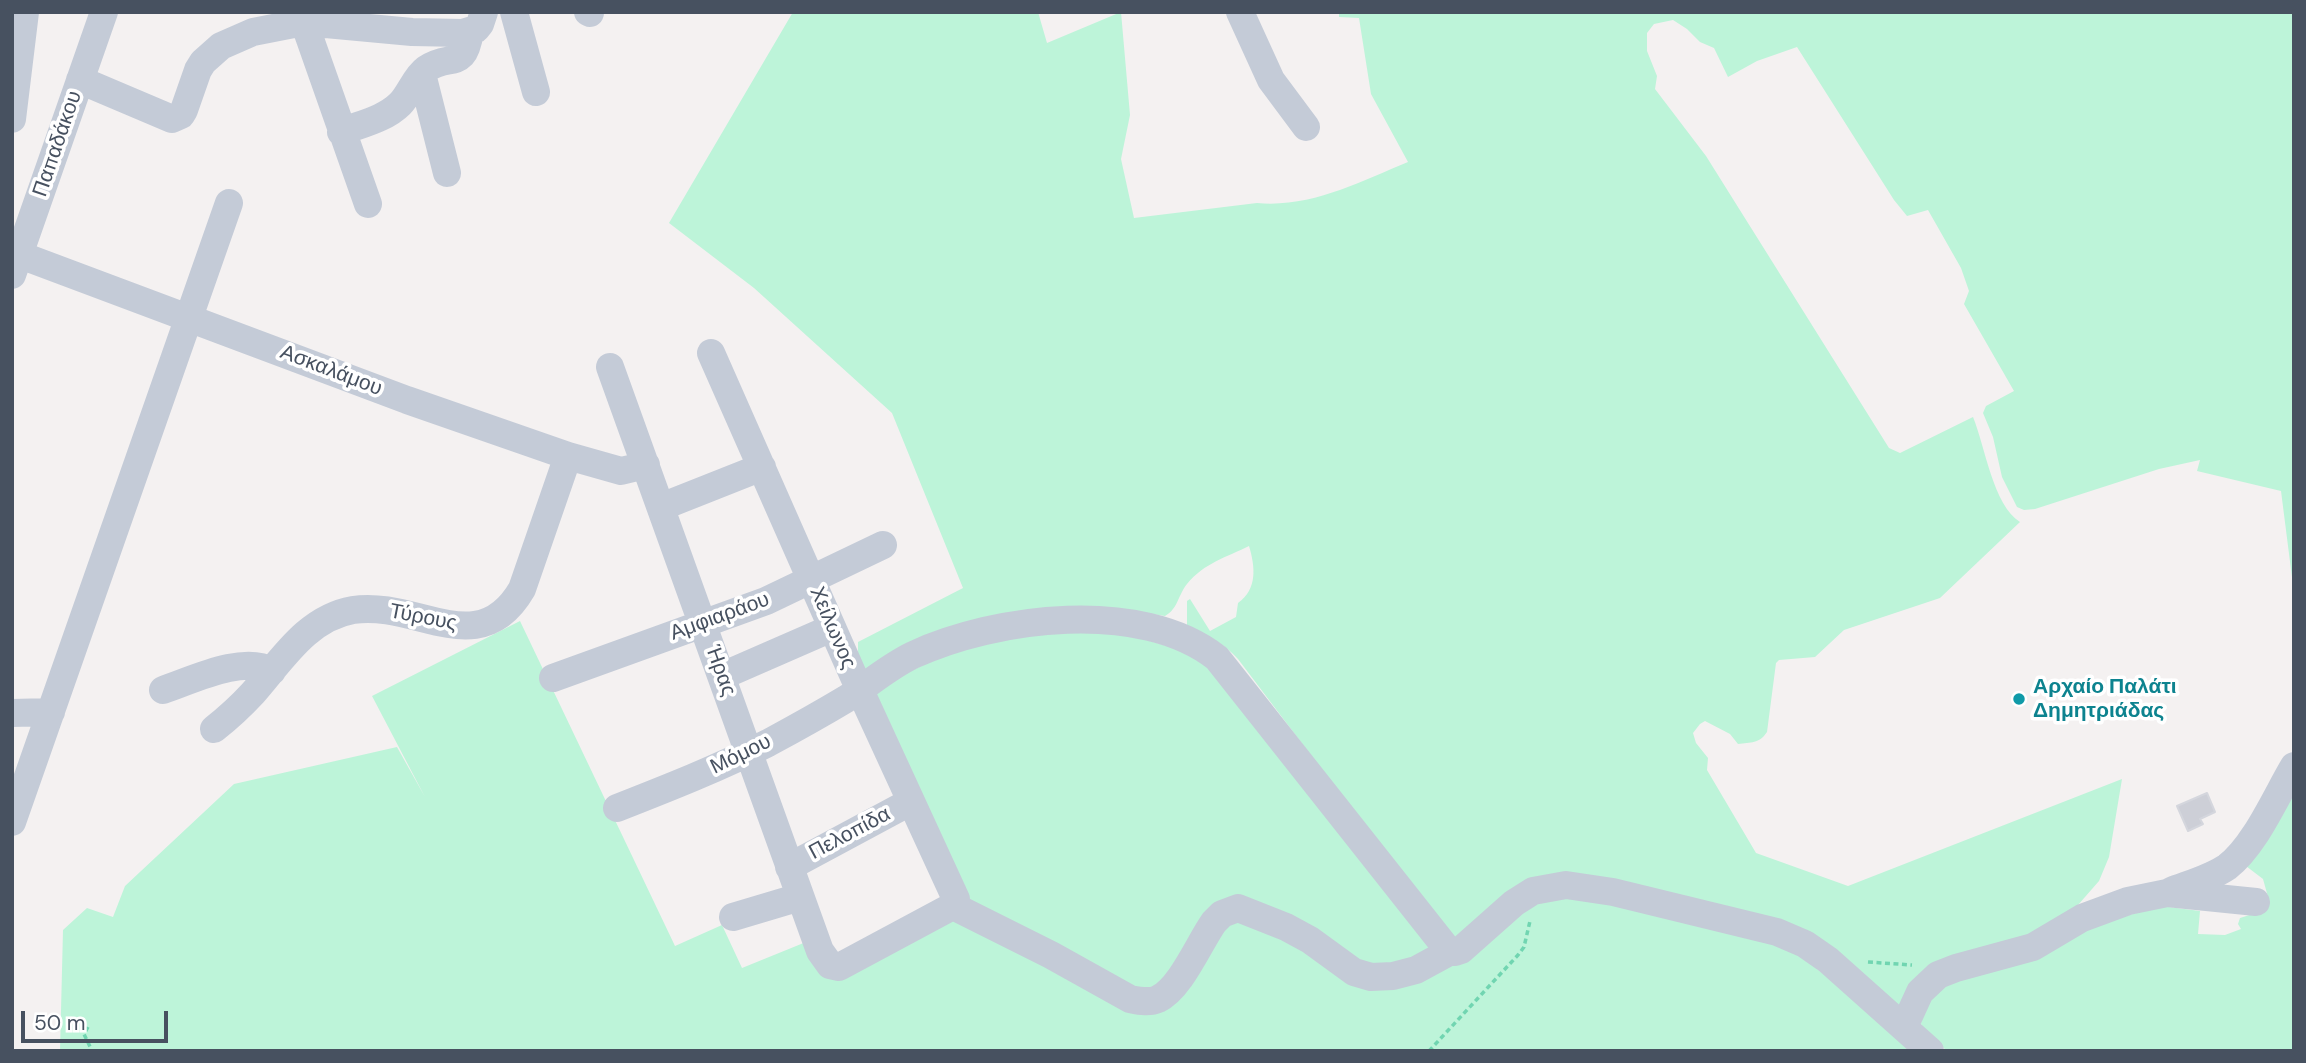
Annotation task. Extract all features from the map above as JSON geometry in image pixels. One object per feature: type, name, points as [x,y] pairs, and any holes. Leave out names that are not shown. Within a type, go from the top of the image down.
[{"type":"street","points":[[12,119],[25,12]]},
{"type":"street","name":"Παπαδάκου","points":[[14,261],[104,12]]},
{"type":"street","points":[[514,12],[536,92]]},
{"type":"street","points":[[1240,12],[1270,80],[1306,127]]},
{"type":"street","points":[[304,22],[368,204]]},
{"type":"street","points":[[80,80],[172,119],[181,115],[198,70],[211,53],[228,42],[253,32],[304,22],[412,33],[444,33],[477,22]]},
{"type":"street","points":[[341,132],[378,118],[399,105],[427,69],[462,56],[467,50],[477,22]]},
{"type":"street","points":[[422,74],[447,173]]},
{"type":"street","points":[[12,822],[229,203]]},
{"type":"street","name":"Ασκαλάμου","points":[[14,261],[190,318],[407,400],[568,456],[621,471],[646,465]]},
{"type":"street","name":"Χείλωνος","points":[[712,352],[955,903]]},
{"type":"street","name":"Ήρας","points":[[610,367],[822,956],[830,965],[839,967],[955,903]]},
{"type":"street","name":"Τύρους","points":[[214,729],[252,694],[309,630],[340,613],[382,609],[471,627],[500,617],[514,603],[522,589],[568,456]]},
{"type":"street","points":[[661,508],[762,467]]},
{"type":"street","name":"Αμφιαράου","points":[[553,678],[766,601],[883,544]]},
{"type":"street","name":"Μόμου","points":[[617,808],[707,773],[749,752],[926,649],[988,630],[1018,625],[1078,619],[1114,621],[1149,628],[1211,653],[1229,671],[1451,951]]},
{"type":"street","points":[[722,676],[832,628]]},
{"type":"street","points":[[163,690],[248,664],[261,665],[271,671]]},
{"type":"street","points":[[12,713],[51,712]]},
{"type":"street","points":[[1904,1027],[1920,992],[1928,982],[1944,972],[2033,947],[2082,918],[2128,901],[2167,892],[2219,872],[2235,860],[2257,829],[2294,766]]},
{"type":"street","name":"Πελοπίδα","points":[[789,867],[910,802]]},
{"type":"street","points":[[955,903],[1130,999],[1142,1002],[1159,998],[1171,989],[1214,922],[1222,914],[1238,908],[1286,927],[1310,940],[1354,972],[1371,977],[1393,976],[1416,970],[1451,951],[1461,950],[1514,903],[1533,891],[1566,885],[1613,892],[1777,932],[1805,944],[1828,960],[1930,1051]]},
{"type":"street","points":[[2167,892],[2256,902]]},
{"type":"street","points":[[733,917],[800,897]]},
{"type":"path","points":[[1429,1051],[1524,947],[1531,918],[1533,891]]},
{"type":"path","points":[[1828,960],[1916,965]]},
{"type":"path","points":[[88,1027],[84,1034],[92,1051]]},
{"type":"green space","points":[[793,12],[1038,12],[1047,43],[1121,12],[1130,115],[1121,159],[1134,218],[1257,203],[1296,202],[1334,192],[1408,162],[1371,94],[1359,18],[1339,17],[1339,12],[2294,12],[2294,593],[2281,491],[2197,471],[2200,460],[2159,469],[2035,509],[2024,510],[2017,507],[2002,477],[1993,437],[1983,413],[1986,406],[2014,391],[1964,304],[1969,291],[1961,268],[1928,210],[1907,216],[1894,200],[1797,47],[1757,61],[1728,77],[1714,48],[1700,42],[1673,20],[1654,24],[1647,33],[1647,51],[1657,76],[1655,89],[1706,156],[1889,448],[1900,453],[1973,417],[1996,489],[2011,514],[2020,522],[1940,598],[1844,630],[1815,657],[1779,660],[1776,663],[1767,732],[1761,739],[1738,744],[1730,734],[1705,721],[1693,733],[1696,743],[1708,758],[1707,770],[1756,853],[1848,886],[2122,779],[2109,857],[2099,881],[2071,913],[1900,1009],[1826,943],[1585,876],[1455,940],[1238,659],[1215,640],[1187,626],[1187,601],[1190,599],[1210,631],[1236,617],[1238,603],[1252,584],[1253,561],[1249,546],[1201,571],[1187,584],[1173,610],[1165,616],[1105,607],[867,674],[858,658],[858,642],[963,588],[892,413],[754,288],[669,223]]},
{"type":"green space","points":[[520,621],[675,946],[722,925],[742,968],[806,942],[817,965],[960,913],[873,696],[877,687],[968,644],[1098,626],[1198,655],[1442,955],[1524,907],[1562,894],[1783,942],[1921,1051],[60,1051],[63,930],[87,908],[113,917],[125,886],[234,784],[397,747],[425,797],[372,696]]},
{"type":"green space","points":[[2294,797],[2294,1051],[1947,1051],[1923,1029],[1922,1014],[1939,985],[2076,930],[2161,906],[2200,911],[2198,934],[2225,935],[2241,929],[2238,924],[2240,918],[2256,913],[2268,897],[2263,879],[2242,863],[2276,804]]},
{"type":"building","points":[[2207,793],[2215,812],[2200,819],[2203,824],[2188,831],[2177,806]]},
{"type":"place","name":"Αρχαίο Παλάτι Δημητριάδας","points":[[2019,699]]}]
